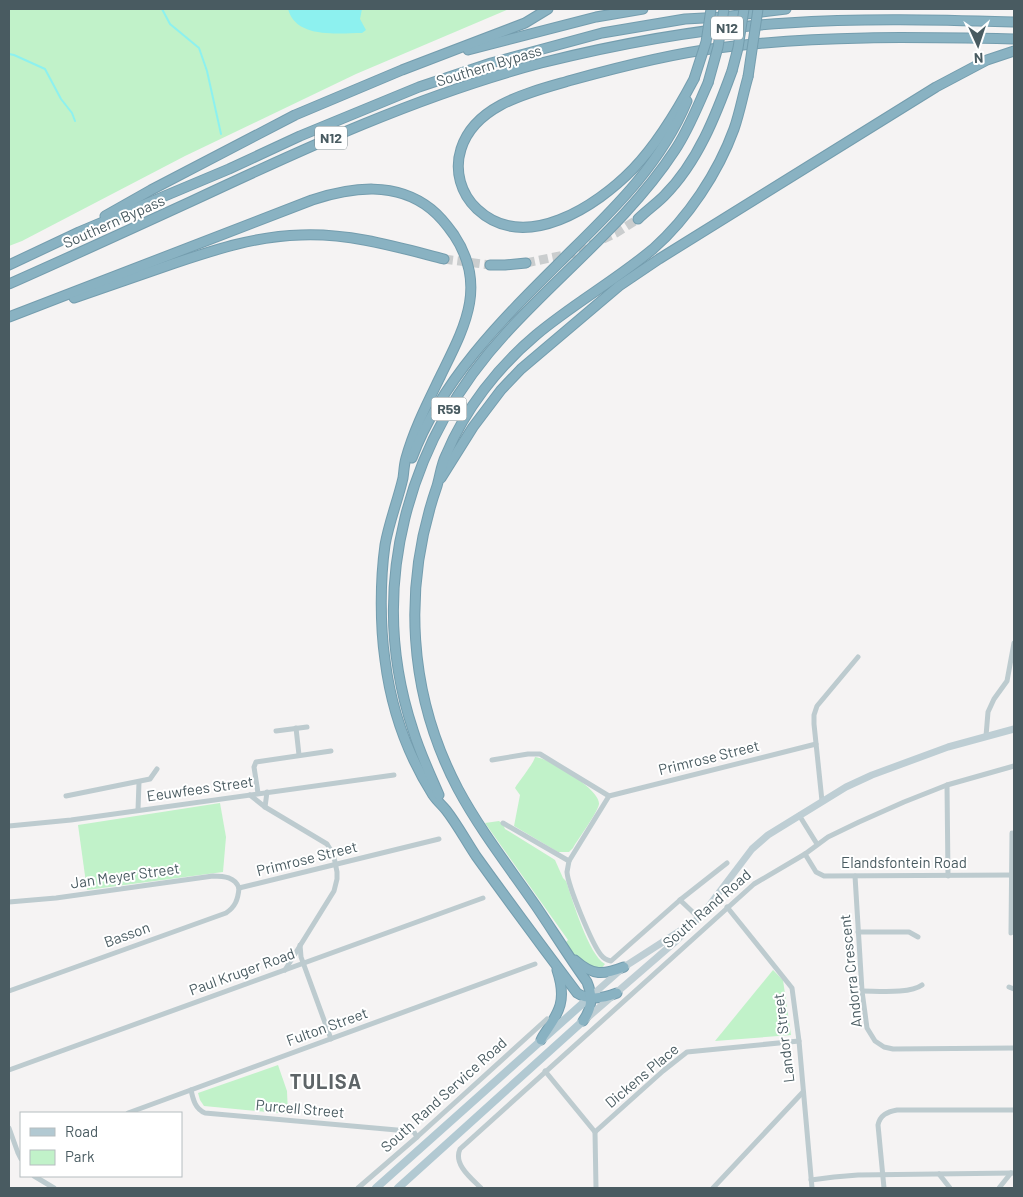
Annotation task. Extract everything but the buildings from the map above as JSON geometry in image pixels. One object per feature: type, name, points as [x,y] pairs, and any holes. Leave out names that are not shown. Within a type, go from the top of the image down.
[{"type":"highway","points":[[72,235],[151,190],[295,115],[363,86],[525,23],[548,9]]},
{"type":"highway","points":[[363,86],[469,50],[596,17],[643,9]]},
{"type":"highway","points":[[403,476],[436,408],[478,348],[529,293],[629,193],[649,168],[683,111],[706,42],[711,9]]},
{"type":"highway","name":"R59","points":[[555,963],[491,877],[445,810],[423,759],[412,729],[397,658],[394,628],[395,567],[398,545],[421,466],[447,411],[476,368],[508,331],[624,214],[652,183],[684,134],[708,83],[718,47],[724,9]]},
{"type":"highway","points":[[638,219],[664,196],[694,157],[716,113],[732,71],[738,48],[744,9]]},
{"type":"highway","name":"R59","points":[[568,954],[486,835],[458,787],[441,751],[422,691],[414,634],[416,573],[431,504],[445,456],[461,424],[485,388],[501,369],[538,333],[653,249],[693,204],[715,169],[734,130],[752,59],[758,9]]},
{"type":"highway","name":"Southern Bypass","points":[[9,264],[375,104],[492,63],[602,33],[685,19],[723,17],[786,9]]},
{"type":"highway","name":"Southern Bypass","points":[[9,284],[311,146],[373,120],[475,83],[542,63],[725,28],[846,20],[1014,22]]},
{"type":"highway","points":[[693,81],[664,129],[633,169],[599,198],[568,217],[551,224],[539,226],[519,228],[499,224],[483,215],[465,194],[460,179],[459,156],[465,139],[476,122],[492,110],[526,94],[594,74],[717,48],[783,41],[909,36],[1014,39]]},
{"type":"highway","points":[[439,481],[449,468],[473,427],[501,390],[550,343],[619,286],[936,86],[982,62],[1014,51]]},
{"type":"highway","points":[[9,317],[331,194],[359,189],[377,189],[403,194],[426,205],[441,218],[460,245],[468,264],[470,292],[468,315],[460,337],[415,432],[406,457],[403,476],[385,544],[382,606],[384,659],[392,699],[402,732],[415,763],[433,794],[445,810]]},
{"type":"highway","points":[[49,302],[74,298],[208,252],[276,236],[303,234],[352,238],[444,258]]},
{"type":"highway","points":[[490,265],[526,263]]},
{"type":"highway","points":[[568,954],[582,967],[594,972],[607,973],[624,967]]},
{"type":"highway","points":[[568,954],[587,982],[590,990],[590,1010],[583,1021]]},
{"type":"highway","points":[[555,963],[581,996],[601,998],[617,992]]},
{"type":"highway","points":[[542,1040],[542,1036],[561,1006],[561,985],[555,963]]},
{"type":"main road","name":"South Rand Road","points":[[398,1188],[583,1021],[676,941],[718,895],[752,849],[768,835],[822,801],[886,769],[986,736],[1014,729]]},
{"type":"main road","name":"South Rand Road","points":[[376,1188],[624,967],[692,924]]},
{"type":"street","points":[[986,736],[988,712],[994,699],[1007,681],[1014,643]]},
{"type":"street","points":[[822,801],[814,719],[816,709],[858,657]]},
{"type":"street","points":[[276,731],[307,727]]},
{"type":"street","points":[[296,728],[299,755]]},
{"type":"street","name":"Primrose Street","points":[[609,796],[816,744]]},
{"type":"street","points":[[258,794],[254,767],[256,762],[331,751]]},
{"type":"street","points":[[492,760],[540,754],[609,796],[569,861],[503,823]]},
{"type":"street","name":"South Rand Road","points":[[481,1188],[458,1161],[458,1152],[462,1146],[754,884],[806,854],[817,844],[859,822],[947,785],[1014,766]]},
{"type":"street","points":[[66,796],[153,778],[157,770]]},
{"type":"street","name":"Eeuwfees Street","points":[[9,826],[38,824],[394,774]]},
{"type":"street","points":[[138,810],[139,782]]},
{"type":"street","points":[[947,785],[948,876]]},
{"type":"street","points":[[265,807],[267,792]]},
{"type":"street","points":[[250,794],[265,807],[327,844],[333,852],[336,864],[337,879],[334,891],[285,970]]},
{"type":"street","points":[[799,815],[817,844]]},
{"type":"street","points":[[1011,933],[1012,833]]},
{"type":"street","name":"Primrose Street","points":[[239,888],[439,838]]},
{"type":"street","name":"Elandsfontein Road","points":[[806,854],[819,875],[827,876],[1012,875]]},
{"type":"street","name":"South Rand Road","points":[[569,861],[567,876],[591,940],[604,959],[609,961],[613,960],[680,900],[727,863]]},
{"type":"street","name":"Jan Meyer Street","points":[[9,902],[56,898],[213,876],[225,876],[237,884],[239,888]]},
{"type":"street","name":"Andorra Crescent","points":[[854,876],[862,991],[868,1032],[872,1038],[884,1047],[893,1049],[1014,1048]]},
{"type":"street","name":"Basson","points":[[9,991],[226,913],[232,909],[236,902],[239,888]]},
{"type":"street","name":"Paul Kruger Road","points":[[9,1070],[483,898]]},
{"type":"street","name":"South Rand Road","points":[[680,900],[698,918]]},
{"type":"street","name":"Landor Street","points":[[727,907],[791,986],[799,1041],[812,1188]]},
{"type":"street","points":[[858,932],[909,932],[918,937]]},
{"type":"street","points":[[300,945],[304,963],[331,1039]]},
{"type":"street","name":"Fulton Street","points":[[131,1112],[535,964]]},
{"type":"street","points":[[862,991],[909,990],[922,985]]},
{"type":"street","name":"South Rand Service Road","points":[[358,1188],[417,1137],[546,1019]]},
{"type":"street","name":"Dickens Place","points":[[595,1132],[687,1052],[799,1041]]},
{"type":"street","points":[[545,1071],[595,1132],[596,1188]]},
{"type":"street","name":"Purcell Street","points":[[190,1090],[195,1104],[201,1111],[205,1112],[408,1131],[414,1132],[417,1137]]},
{"type":"street","points":[[713,1188],[803,1092]]},
{"type":"street","points":[[884,1188],[878,1126],[882,1117],[887,1112],[897,1110],[1014,1110]]},
{"type":"street","points":[[9,1128],[19,1153]]},
{"type":"street","points":[[811,1180],[883,1175],[1013,1173]]},
{"type":"street","points":[[999,1188],[1013,1173]]},
{"type":"street","points":[[939,1174],[950,1188]]},
{"type":"street","points":[[36,1177],[54,1188]]},
{"type":"green space","points":[[9,9],[509,9],[356,74],[185,156],[9,246]]},
{"type":"green space","points":[[535,757],[562,768],[573,775],[591,790],[597,798],[598,808],[569,852],[558,852],[514,826],[520,795],[515,788]]},
{"type":"green space","points":[[220,803],[226,837],[223,872],[87,890],[78,825]]},
{"type":"green space","points":[[499,821],[505,829],[555,860],[566,881],[587,939],[593,950],[605,964],[598,972],[583,965],[575,956],[566,942],[568,940],[485,823]]},
{"type":"green space","points":[[773,970],[783,980],[791,1035],[715,1041]]},
{"type":"green space","points":[[278,1065],[287,1091],[288,1114],[204,1106],[200,1100],[198,1093]]},
{"type":"water","points":[[288,9],[362,9],[360,19],[366,30],[362,33],[330,33],[309,30],[292,19]]},
{"type":"waterway","points":[[162,9],[170,24],[199,48],[207,71],[221,134]]},
{"type":"waterway","points":[[9,54],[45,69],[75,121]]},
{"type":"tunnel","points":[[526,263],[574,253],[616,233],[638,219]]},
{"type":"tunnel","points":[[444,259],[490,265]]},
{"type":"district","name":"TULISA","points":[[326,1082]]}]
